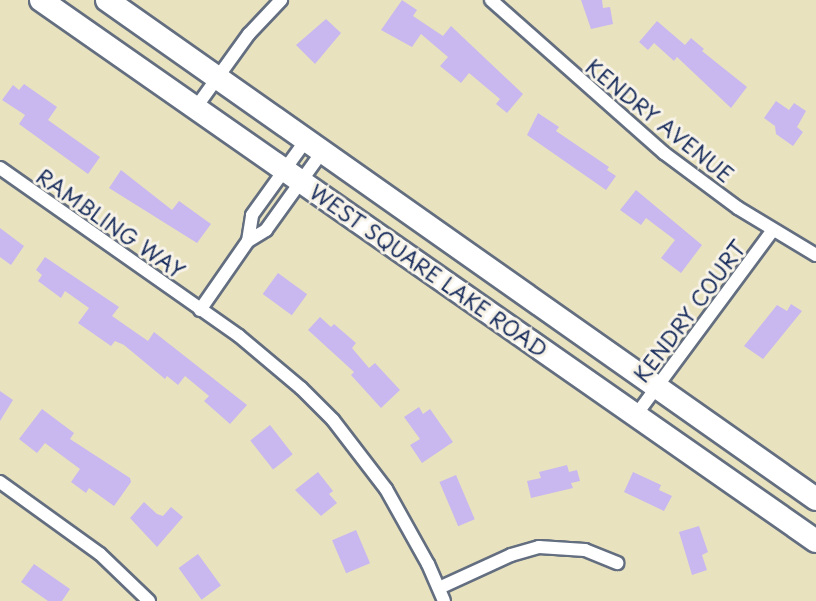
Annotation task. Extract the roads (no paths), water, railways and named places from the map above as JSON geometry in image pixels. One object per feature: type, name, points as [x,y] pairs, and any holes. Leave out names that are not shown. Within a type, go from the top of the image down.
[{"type":"highway","name":"WEST SQUARE LAKE ROAD","points":[[41,0],[197,106],[816,541]]},
{"type":"highway","name":"WEST SQUARE LAKE ROAD","points":[[107,0],[816,499]]},
{"type":"street","points":[[197,106],[249,34],[281,0]]},
{"type":"street","name":"KENDRY AVENUE","points":[[491,0],[664,153],[773,230],[816,255]]},
{"type":"street","points":[[508,17],[509,0]]},
{"type":"street","points":[[200,310],[248,241],[266,230],[294,174],[314,146]]},
{"type":"street","points":[[248,241],[252,215],[294,174],[314,146]]},
{"type":"street","name":"RAMBLING WAY","points":[[0,168],[270,361],[333,420],[386,489],[444,601]]},
{"type":"street","name":"KENDRY COURT","points":[[636,415],[773,230]]},
{"type":"street","points":[[0,482],[100,554],[149,601]]},
{"type":"street","points":[[439,588],[511,555],[538,547],[585,550],[618,562]]}]
